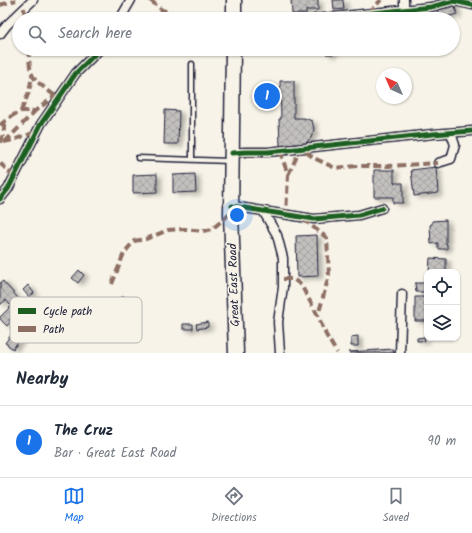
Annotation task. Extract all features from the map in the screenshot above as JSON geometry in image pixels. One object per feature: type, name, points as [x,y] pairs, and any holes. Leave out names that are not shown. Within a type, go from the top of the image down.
[{"type":"highway","points":[[234,0],[234,12]]},
{"type":"highway","name":"Great East Road","points":[[233,56],[232,206],[236,353]]},
{"type":"street","points":[[20,12],[32,0]]},
{"type":"street","points":[[124,12],[132,0]]},
{"type":"street","points":[[404,0],[404,10]]},
{"type":"street","points":[[384,12],[431,7],[454,0],[472,5]]},
{"type":"street","points":[[0,34],[12,20]]},
{"type":"street","points":[[0,199],[8,189],[41,124],[76,73],[93,56]]},
{"type":"street","points":[[232,157],[245,152],[268,152],[409,136],[472,131]]},
{"type":"street","points":[[438,163],[451,159],[455,145],[451,132]]},
{"type":"street","points":[[232,206],[314,219],[359,215],[382,208]]},
{"type":"street","points":[[262,211],[277,235],[283,258],[283,287],[278,322],[280,353]]},
{"type":"street","points":[[400,353],[402,294]]},
{"type":"lane","points":[[192,64],[192,160]]},
{"type":"lane","points":[[138,158],[192,160],[232,157]]},
{"type":"building","points":[[291,0],[318,0],[318,10],[292,12]]},
{"type":"building","points":[[333,0],[343,0],[344,9],[334,10]]},
{"type":"building","points":[[454,3],[456,12],[437,12],[436,8]]},
{"type":"building","points":[[280,81],[294,81],[294,118],[304,118],[312,121],[314,129],[311,138],[305,144],[280,146]]},
{"type":"building","points":[[165,110],[179,111],[178,144],[164,144]]},
{"type":"building","points":[[436,167],[438,193],[414,196],[411,170]]},
{"type":"building","points":[[374,170],[394,170],[394,183],[403,183],[403,203],[393,203],[393,197],[374,197]]},
{"type":"building","points":[[157,174],[157,192],[133,193],[133,175]]},
{"type":"building","points":[[195,174],[196,192],[173,193],[173,175]]},
{"type":"building","points":[[446,220],[447,249],[438,249],[438,243],[431,244],[430,225],[432,224],[432,221]]},
{"type":"building","points":[[317,235],[318,276],[297,277],[296,236]]},
{"type":"building","points":[[430,258],[446,259],[446,269],[429,269]]},
{"type":"building","points":[[79,270],[84,275],[78,283],[72,278]]},
{"type":"building","points":[[3,281],[17,297],[10,297],[10,305],[6,300],[0,305],[0,283]]},
{"type":"building","points":[[415,283],[424,283],[424,292],[416,292]]},
{"type":"building","points":[[28,285],[34,293],[29,297],[23,290]]},
{"type":"building","points":[[415,297],[424,297],[424,321],[415,321]]},
{"type":"building","points":[[10,307],[10,322],[7,326],[0,319],[0,317]]},
{"type":"building","points":[[208,322],[208,327],[197,329],[196,324]]},
{"type":"building","points":[[183,324],[193,324],[193,329],[183,329]]},
{"type":"building","points":[[10,336],[10,343],[17,343],[13,349],[5,343]]},
{"type":"building","points":[[358,336],[358,346],[351,346],[351,337]]},
{"type":"building","points":[[424,337],[424,341],[417,341],[417,338]]},
{"type":"building","points":[[393,349],[394,353],[349,353],[349,352]]},
{"type":"marked path","points":[[0,5],[16,0]]},
{"type":"marked path","points":[[150,0],[162,10],[169,12]]},
{"type":"marked path","points":[[370,12],[381,0]]},
{"type":"marked path","points":[[24,8],[24,12]]},
{"type":"marked path","points":[[29,56],[33,77],[55,96]]},
{"type":"marked path","points":[[21,111],[29,92],[32,76]]},
{"type":"marked path","points":[[0,125],[21,111],[35,111],[55,96],[60,96]]},
{"type":"marked path","points":[[5,142],[35,111]]},
{"type":"marked path","points":[[1,143],[6,120]]},
{"type":"marked path","points":[[4,142],[36,132]]},
{"type":"marked path","points":[[288,175],[301,148],[314,158],[335,168],[438,163]]},
{"type":"marked path","points":[[280,151],[288,175],[286,215]]},
{"type":"marked path","points":[[0,163],[14,177]]},
{"type":"marked path","points":[[112,284],[124,253],[134,241],[146,239],[168,230],[185,229],[203,231],[212,229],[231,213]]},
{"type":"marked path","points":[[303,219],[327,238],[329,275],[318,316]]},
{"type":"marked path","points":[[283,279],[293,279],[301,285],[318,316],[326,335],[337,353]]},
{"type":"cycle path","points":[[383,12],[431,7],[454,1],[472,5]]},
{"type":"cycle path","points":[[0,199],[8,189],[41,124],[76,73],[93,56]]},
{"type":"cycle path","points":[[232,153],[268,152],[472,131]]},
{"type":"cycle path","points":[[232,206],[314,219],[359,215],[382,208]]},
{"type":"place","name":"The Cruz","points":[[267,96]]}]
